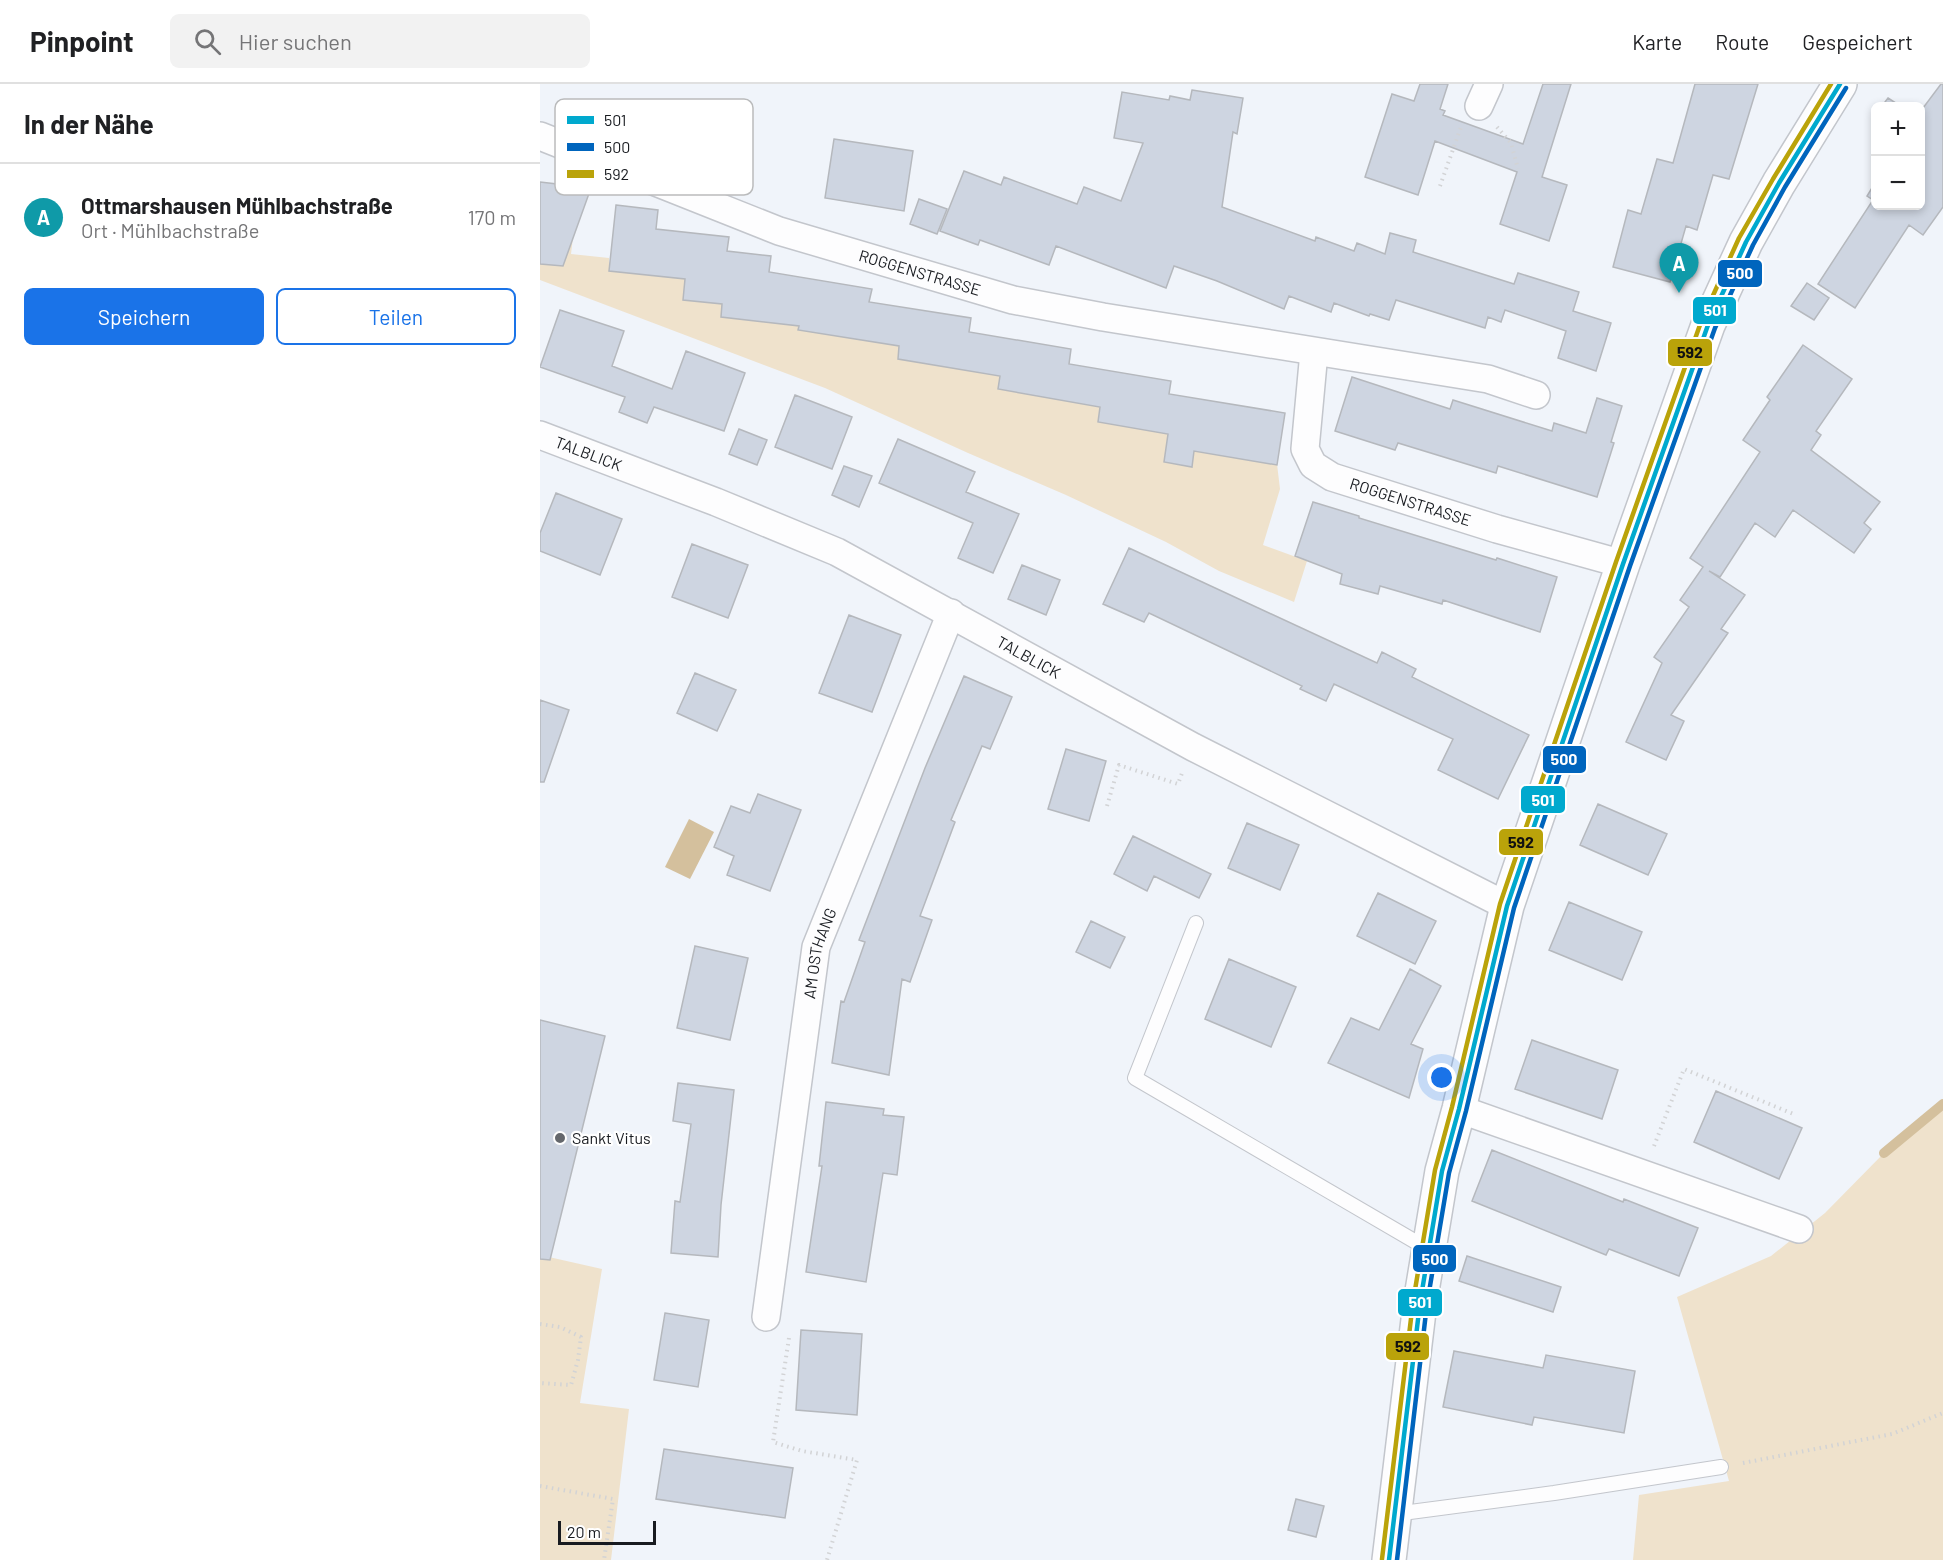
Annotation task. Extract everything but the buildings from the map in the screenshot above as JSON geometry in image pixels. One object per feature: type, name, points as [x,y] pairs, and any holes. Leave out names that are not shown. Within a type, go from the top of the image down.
[{"type":"street","points":[[1389,1560],[1420,1303],[1442,1171],[1507,906],[1623,564],[1708,325],[1746,242],[1779,183],[1840,84]]},
{"type":"street","name":"ROGGENSTRASSE","points":[[540,136],[555,142]]},
{"type":"street","name":"ROGGENSTRASSE","points":[[690,195],[786,233],[994,295],[1102,317],[1488,379],[1536,396]]},
{"type":"street","name":"ROGGENSTRASSE","points":[[1314,352],[1305,448],[1313,465],[1332,477],[1497,529],[1623,564]]},
{"type":"street","name":"TALBLICK","points":[[540,435],[716,502],[837,552],[1193,747],[1507,906]]},
{"type":"street","name":"AM OSTHANG","points":[[766,1317],[816,947],[951,613]]},
{"type":"street","points":[[1459,1109],[1799,1229]]},
{"type":"lane","points":[[1196,923],[1135,1078],[1428,1250]]},
{"type":"lane","points":[[1395,1514],[1554,1493],[1721,1467]]},
{"type":"path","points":[[1440,186],[1459,129],[1484,95],[1511,143],[1518,169]]},
{"type":"path","points":[[1107,806],[1119,765],[1178,784],[1193,747]]},
{"type":"path","points":[[1642,1175],[1684,1069],[1796,1115]]},
{"type":"path","points":[[766,1317],[789,1334],[773,1442],[802,1451],[857,1460],[827,1560]]},
{"type":"path","points":[[540,1324],[560,1327],[580,1337],[578,1360],[571,1385],[540,1383]]},
{"type":"path","points":[[1721,1467],[1892,1434],[1943,1413]]},
{"type":"path","points":[[540,1486],[613,1499],[604,1560]]},
{"type":"shaded area","points":[[540,225],[574,229],[571,254],[609,258],[609,271],[651,275],[687,268],[683,300],[722,304],[721,317],[800,315],[798,330],[863,340],[901,340],[898,359],[962,369],[1001,371],[998,389],[1100,404],[1098,422],[1168,433],[1164,462],[1192,467],[1194,451],[1277,464],[1280,489],[1263,545],[1307,561],[1294,602],[1219,571],[1166,542],[1066,495],[825,388],[540,280]]},
{"type":"shaded area","points":[[689,819],[714,832],[690,879],[665,867]]},
{"type":"shaded area","points":[[1943,1102],[1943,1560],[1633,1560],[1639,1495],[1729,1481],[1677,1297],[1771,1256],[1825,1213],[1884,1153]]},
{"type":"shaded area","points":[[540,1255],[602,1269],[580,1403],[629,1409],[611,1560],[540,1560]]},
{"type":"waterway","points":[[1884,1153],[1943,1104]]},
{"type":"transit line","name":"592","points":[[1382,1559],[1413,1302],[1435,1170],[1500,904],[1616,562],[1701,322],[1739,238],[1831,84]]},
{"type":"transit line","name":"501","points":[[1389,1560],[1420,1303],[1442,1171],[1507,906],[1623,564],[1708,325],[1746,242],[1779,183],[1840,84]]},
{"type":"transit line","name":"500","points":[[1397,1560],[1427,1304],[1449,1173],[1514,908],[1630,566],[1715,328],[1753,245],[1785,187],[1846,88]]},
{"type":"place","name":"Ottmarshausen Mühlbachstraße","points":[[1679,293]]},
{"type":"place","name":"Sankt Vitus","points":[[560,1138]]}]
